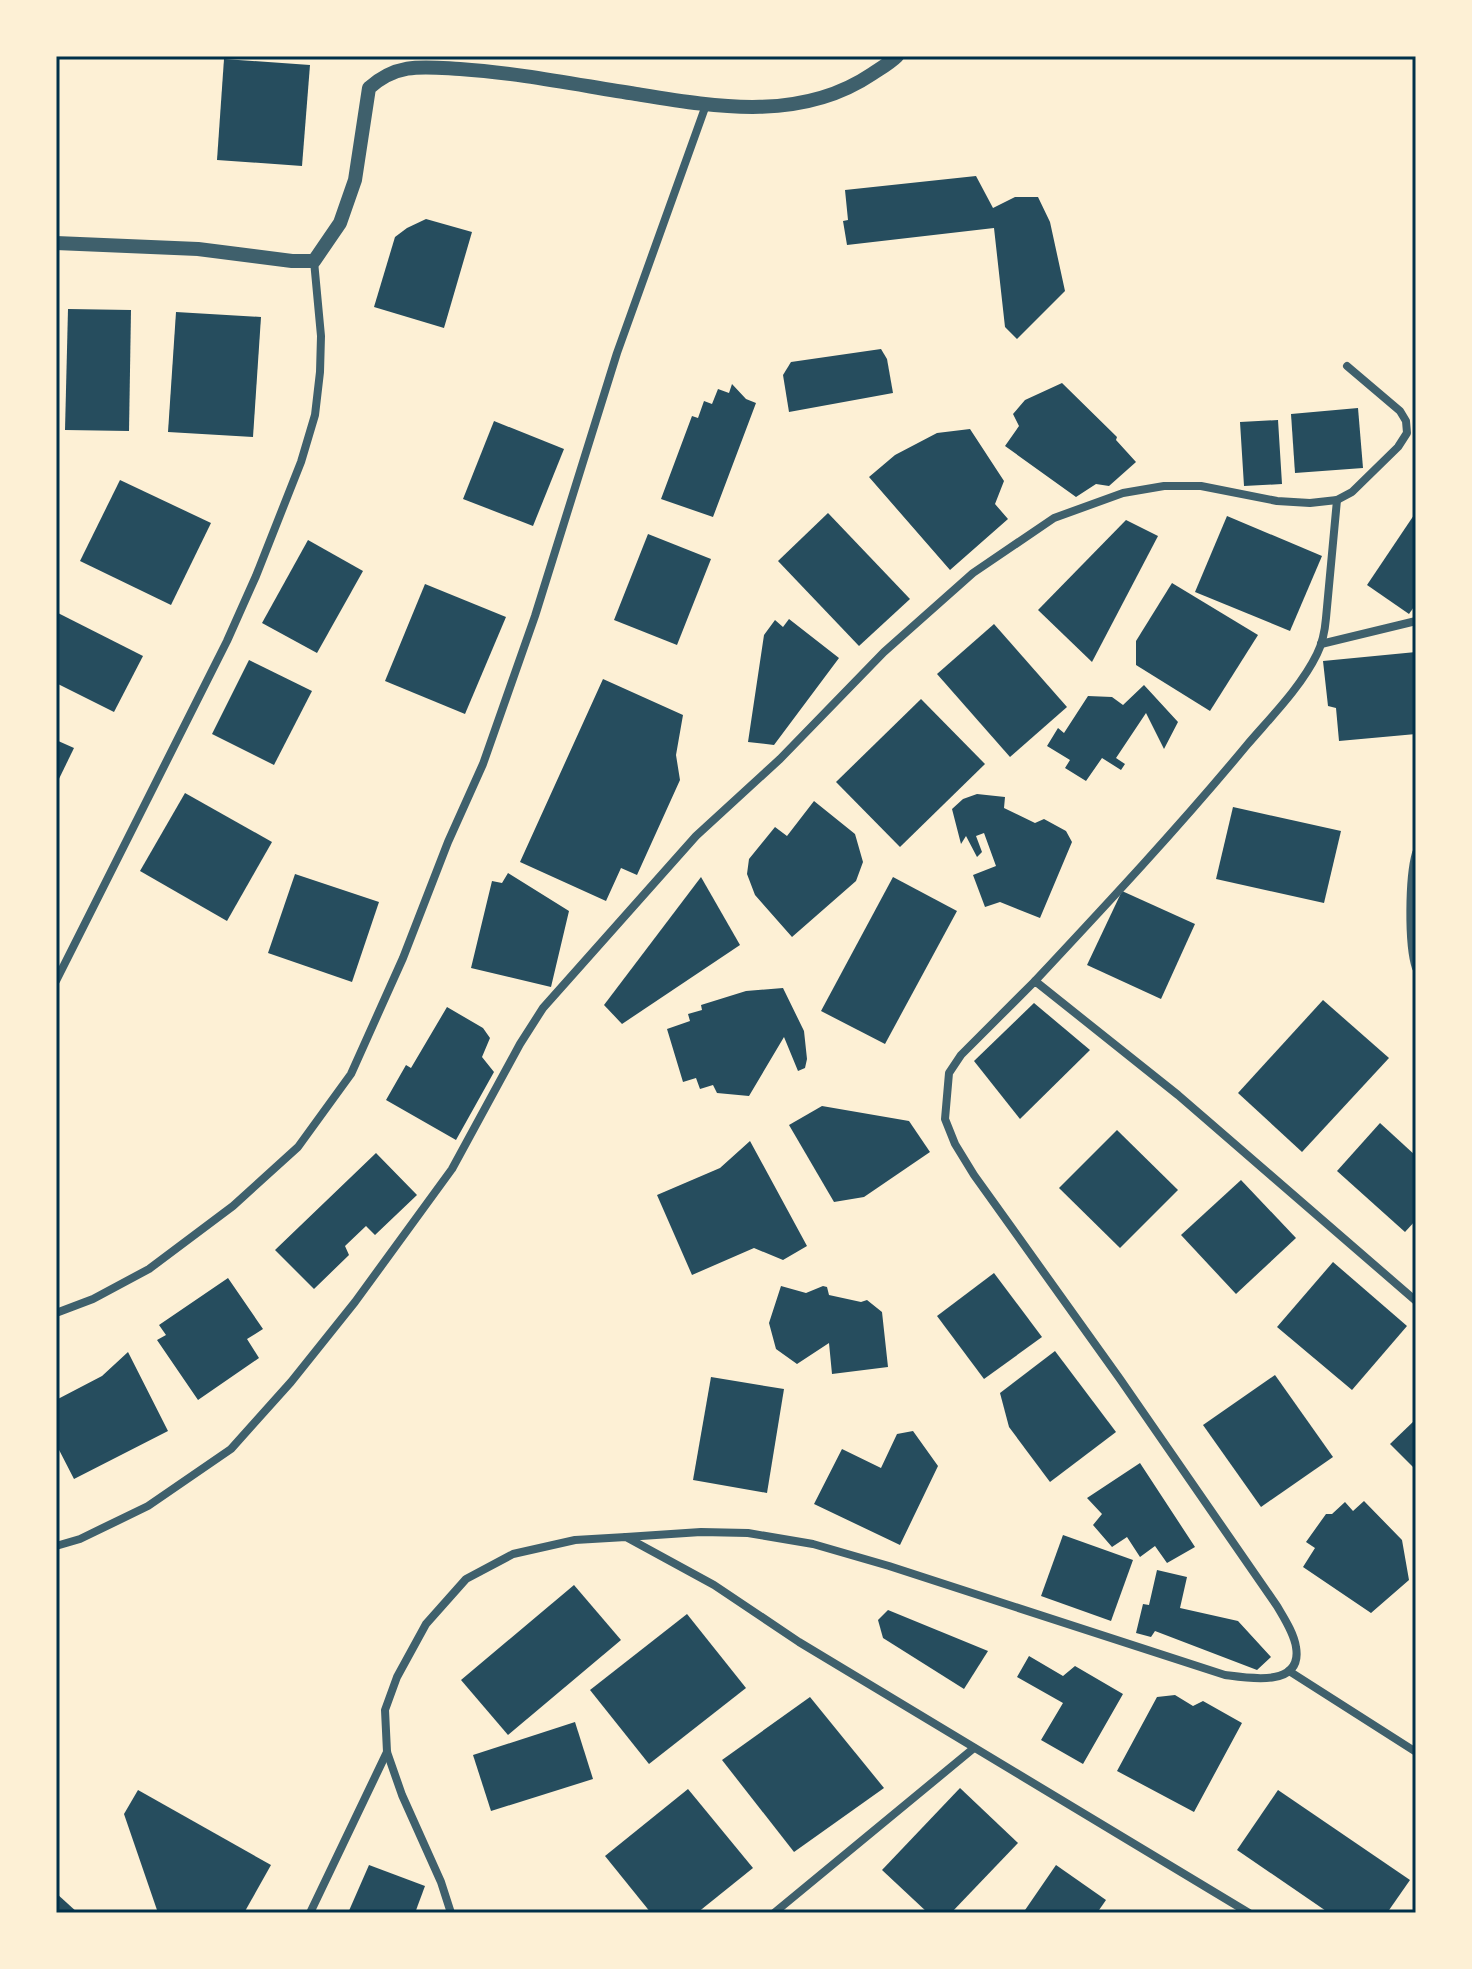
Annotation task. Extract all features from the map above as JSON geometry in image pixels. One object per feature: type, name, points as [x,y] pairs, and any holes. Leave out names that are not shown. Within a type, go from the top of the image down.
[{"type":"street","points":[[56,981],[227,641],[301,462],[315,415],[320,372],[321,336],[314,261],[340,223],[355,180],[369,88],[392,72],[412,66],[488,71],[706,105],[755,108],[792,105],[827,97],[859,83],[897,56]]},
{"type":"street","points":[[56,1313],[93,1299],[149,1269],[233,1206],[298,1147],[351,1074],[483,764],[535,616],[617,353],[706,105]]},
{"type":"street","points":[[56,243],[198,249],[314,261]]},
{"type":"street","points":[[56,1546],[80,1539],[148,1506],[231,1449],[291,1382],[346,1313],[452,1169],[543,1008],[696,836],[780,759],[884,652],[973,573],[1054,518],[1123,493],[1164,486],[1201,486],[1277,501],[1310,503],[1337,500],[1352,492],[1398,447],[1407,433],[1406,421],[1400,411],[1347,366]]},
{"type":"street","points":[[451,1913],[387,1752],[385,1710],[397,1677],[426,1624],[466,1579],[513,1554],[575,1540],[701,1532],[748,1533],[813,1544],[889,1566],[1225,1675],[1273,1679],[1289,1671],[1296,1660],[1296,1647],[1277,1606],[974,1175],[955,1144],[945,1119],[949,1073],[961,1055],[1128,882],[1297,685],[1321,644],[1337,500]]},
{"type":"street","points":[[1321,644],[1416,621]]},
{"type":"street","points":[[1416,853],[1412,867],[1412,921],[1416,968]]},
{"type":"street","points":[[1035,981],[1178,1095],[1416,1301]]},
{"type":"street","points":[[626,1537],[714,1585],[799,1642],[1249,1913]]},
{"type":"street","points":[[1289,1671],[1416,1752]]},
{"type":"street","points":[[774,1913],[974,1748]]},
{"type":"street","points":[[310,1913],[387,1752]]},
{"type":"building","points":[[224,59],[310,65],[302,166],[217,160]]},
{"type":"building","points":[[976,176],[993,208],[1015,197],[1038,197],[1050,222],[1065,291],[1017,339],[1005,327],[994,228],[847,245],[843,221],[848,220],[845,190]]},
{"type":"building","points":[[426,219],[472,232],[444,328],[374,307],[395,237]]},
{"type":"building","points":[[68,309],[131,310],[129,431],[65,430]]},
{"type":"building","points":[[176,312],[261,317],[253,437],[168,432]]},
{"type":"building","points":[[881,349],[887,359],[893,393],[789,412],[783,375],[791,362]]},
{"type":"building","points":[[1062,383],[1117,437],[1116,440],[1136,462],[1109,486],[1096,484],[1076,497],[1005,446],[1019,426],[1013,414],[1025,400]]},
{"type":"building","points":[[732,384],[746,399],[756,403],[713,517],[661,499],[692,416],[698,418],[704,401],[712,404],[718,389],[729,393]]},
{"type":"building","points":[[1358,408],[1363,468],[1295,473],[1291,414]]},
{"type":"building","points":[[1278,420],[1282,484],[1244,486],[1240,422]]},
{"type":"building","points":[[494,421],[564,449],[533,526],[463,499]]},
{"type":"building","points":[[970,429],[1004,481],[995,504],[1008,519],[950,570],[869,477],[895,455],[937,433]]},
{"type":"building","points":[[120,480],[211,523],[171,605],[80,561]]},
{"type":"building","points":[[1416,512],[1416,604],[1409,614],[1367,585]]},
{"type":"building","points":[[828,513],[910,599],[859,646],[778,561]]},
{"type":"building","points":[[1227,516],[1322,556],[1290,631],[1195,592]]},
{"type":"building","points":[[1126,520],[1158,536],[1092,662],[1038,610]]},
{"type":"building","points":[[648,534],[711,559],[677,645],[614,620]]},
{"type":"building","points":[[308,540],[363,571],[317,653],[262,623]]},
{"type":"building","points":[[1172,583],[1258,635],[1210,711],[1136,665],[1136,641]]},
{"type":"building","points":[[425,584],[506,617],[465,714],[385,681]]},
{"type":"building","points":[[56,612],[143,656],[114,712],[56,683]]},
{"type":"building","points":[[789,619],[839,658],[774,745],[748,742],[764,635],[775,620],[783,627]]},
{"type":"building","points":[[994,624],[1067,707],[1010,757],[937,674]]},
{"type":"building","points":[[1416,652],[1416,734],[1339,741],[1336,708],[1328,706],[1323,661]]},
{"type":"building","points":[[249,660],[312,691],[274,765],[212,734]]},
{"type":"building","points":[[603,679],[683,715],[676,755],[680,780],[637,875],[621,868],[606,901],[520,862]]},
{"type":"building","points":[[1144,685],[1178,722],[1164,749],[1146,713],[1116,758],[1125,764],[1121,770],[1102,758],[1086,781],[1065,768],[1070,760],[1047,746],[1058,728],[1064,733],[1088,696],[1112,697],[1123,705]]},
{"type":"building","points":[[921,699],[985,764],[900,847],[836,782]]},
{"type":"building","points":[[56,740],[74,748],[56,785]]},
{"type":"building","points":[[185,793],[272,842],[227,921],[140,871]]},
{"type":"building","points":[[977,794],[1005,797],[1004,808],[1035,823],[1044,819],[1066,831],[1072,842],[1040,918],[1000,902],[985,907],[973,875],[996,866],[984,833],[976,836],[982,852],[977,857],[966,836],[961,844],[952,809],[963,799]]},
{"type":"building","points":[[814,801],[855,834],[863,862],[856,881],[792,937],[755,895],[747,874],[749,859],[775,827],[787,836]]},
{"type":"building","points":[[1233,807],[1341,831],[1324,903],[1216,879]]},
{"type":"building","points":[[508,873],[569,911],[551,987],[471,968],[492,881],[502,883]]},
{"type":"building","points":[[295,874],[379,902],[352,982],[268,953]]},
{"type":"building","points":[[701,877],[740,945],[622,1024],[604,1005]]},
{"type":"building","points":[[893,877],[957,911],[885,1044],[821,1011]]},
{"type":"building","points":[[1122,891],[1195,924],[1161,999],[1087,965]]},
{"type":"building","points":[[783,988],[804,1031],[805,1068],[798,1071],[784,1037],[749,1096],[717,1093],[713,1085],[700,1089],[696,1078],[683,1082],[667,1029],[690,1021],[688,1014],[702,1010],[701,1005],[746,991]]},
{"type":"building","points":[[1323,1000],[1389,1058],[1302,1152],[1238,1093]]},
{"type":"building","points":[[1034,1003],[1090,1050],[1020,1119],[974,1061]]},
{"type":"building","points":[[447,1007],[483,1028],[490,1038],[482,1057],[494,1072],[456,1140],[386,1100],[406,1065],[411,1068]]},
{"type":"building","points":[[822,1106],[909,1121],[930,1152],[864,1197],[834,1202],[789,1125]]},
{"type":"building","points":[[1380,1123],[1416,1156],[1416,1220],[1405,1232],[1337,1171]]},
{"type":"building","points":[[1117,1130],[1178,1190],[1120,1248],[1059,1188]]},
{"type":"building","points":[[750,1141],[807,1246],[783,1260],[754,1248],[692,1275],[657,1195],[720,1168]]},
{"type":"building","points":[[376,1153],[417,1195],[375,1235],[366,1226],[345,1246],[349,1255],[314,1289],[275,1250]]},
{"type":"building","points":[[1241,1180],[1296,1238],[1236,1294],[1181,1235]]},
{"type":"building","points":[[1333,1262],[1407,1326],[1352,1390],[1277,1327]]},
{"type":"building","points":[[994,1273],[1042,1337],[984,1379],[937,1316]]},
{"type":"building","points":[[228,1278],[263,1329],[247,1339],[259,1358],[198,1400],[157,1340],[166,1335],[159,1325]]},
{"type":"building","points":[[781,1286],[806,1293],[823,1286],[827,1287],[829,1295],[861,1302],[867,1300],[882,1312],[888,1367],[832,1374],[829,1343],[797,1364],[776,1349],[769,1323]]},
{"type":"building","points":[[1055,1351],[1116,1432],[1050,1482],[1009,1427],[1000,1393]]},
{"type":"building","points":[[128,1352],[168,1431],[74,1479],[56,1444],[56,1400],[102,1376]]},
{"type":"building","points":[[1275,1375],[1333,1457],[1261,1507],[1203,1425]]},
{"type":"building","points":[[711,1377],[784,1389],[767,1493],[693,1480]]},
{"type":"building","points":[[1416,1419],[1416,1470],[1390,1444]]},
{"type":"building","points":[[913,1431],[938,1466],[900,1545],[814,1504],[842,1449],[881,1468],[897,1434]]},
{"type":"building","points":[[1140,1463],[1195,1547],[1167,1563],[1155,1546],[1140,1557],[1127,1537],[1112,1547],[1093,1525],[1102,1514],[1087,1498]]},
{"type":"building","points":[[1364,1501],[1402,1540],[1409,1580],[1371,1613],[1303,1567],[1315,1548],[1306,1542],[1326,1514],[1332,1514],[1345,1502],[1353,1511]]},
{"type":"building","points":[[1063,1535],[1133,1560],[1111,1621],[1041,1596]]},
{"type":"building","points":[[1157,1570],[1187,1577],[1180,1608],[1238,1621],[1271,1657],[1257,1670],[1155,1631],[1151,1637],[1136,1633],[1143,1604],[1149,1605]]},
{"type":"building","points":[[574,1585],[621,1640],[508,1735],[461,1680]]},
{"type":"building","points":[[888,1610],[988,1651],[964,1689],[883,1638],[878,1620]]},
{"type":"building","points":[[687,1614],[746,1688],[649,1764],[590,1690]]},
{"type":"building","points":[[1029,1656],[1063,1676],[1075,1666],[1123,1694],[1083,1764],[1041,1740],[1063,1703],[1017,1677]]},
{"type":"building","points":[[1175,1695],[1193,1706],[1203,1701],[1242,1723],[1194,1812],[1117,1771],[1157,1697]]},
{"type":"building","points":[[810,1697],[884,1788],[794,1852],[722,1760]]},
{"type":"building","points":[[575,1722],[593,1779],[491,1811],[473,1755]]},
{"type":"building","points":[[960,1788],[1018,1843],[951,1913],[928,1913],[882,1870]]},
{"type":"building","points":[[688,1789],[753,1868],[697,1913],[651,1913],[605,1856]]},
{"type":"building","points":[[138,1790],[271,1865],[244,1913],[158,1913],[124,1814]]},
{"type":"building","points":[[1278,1790],[1410,1880],[1387,1913],[1329,1913],[1237,1850]]},
{"type":"building","points":[[369,1865],[425,1886],[415,1913],[348,1913]]},
{"type":"building","points":[[1056,1865],[1106,1900],[1097,1913],[1023,1913]]},
{"type":"building","points":[[56,1893],[78,1913],[56,1913]]}]
